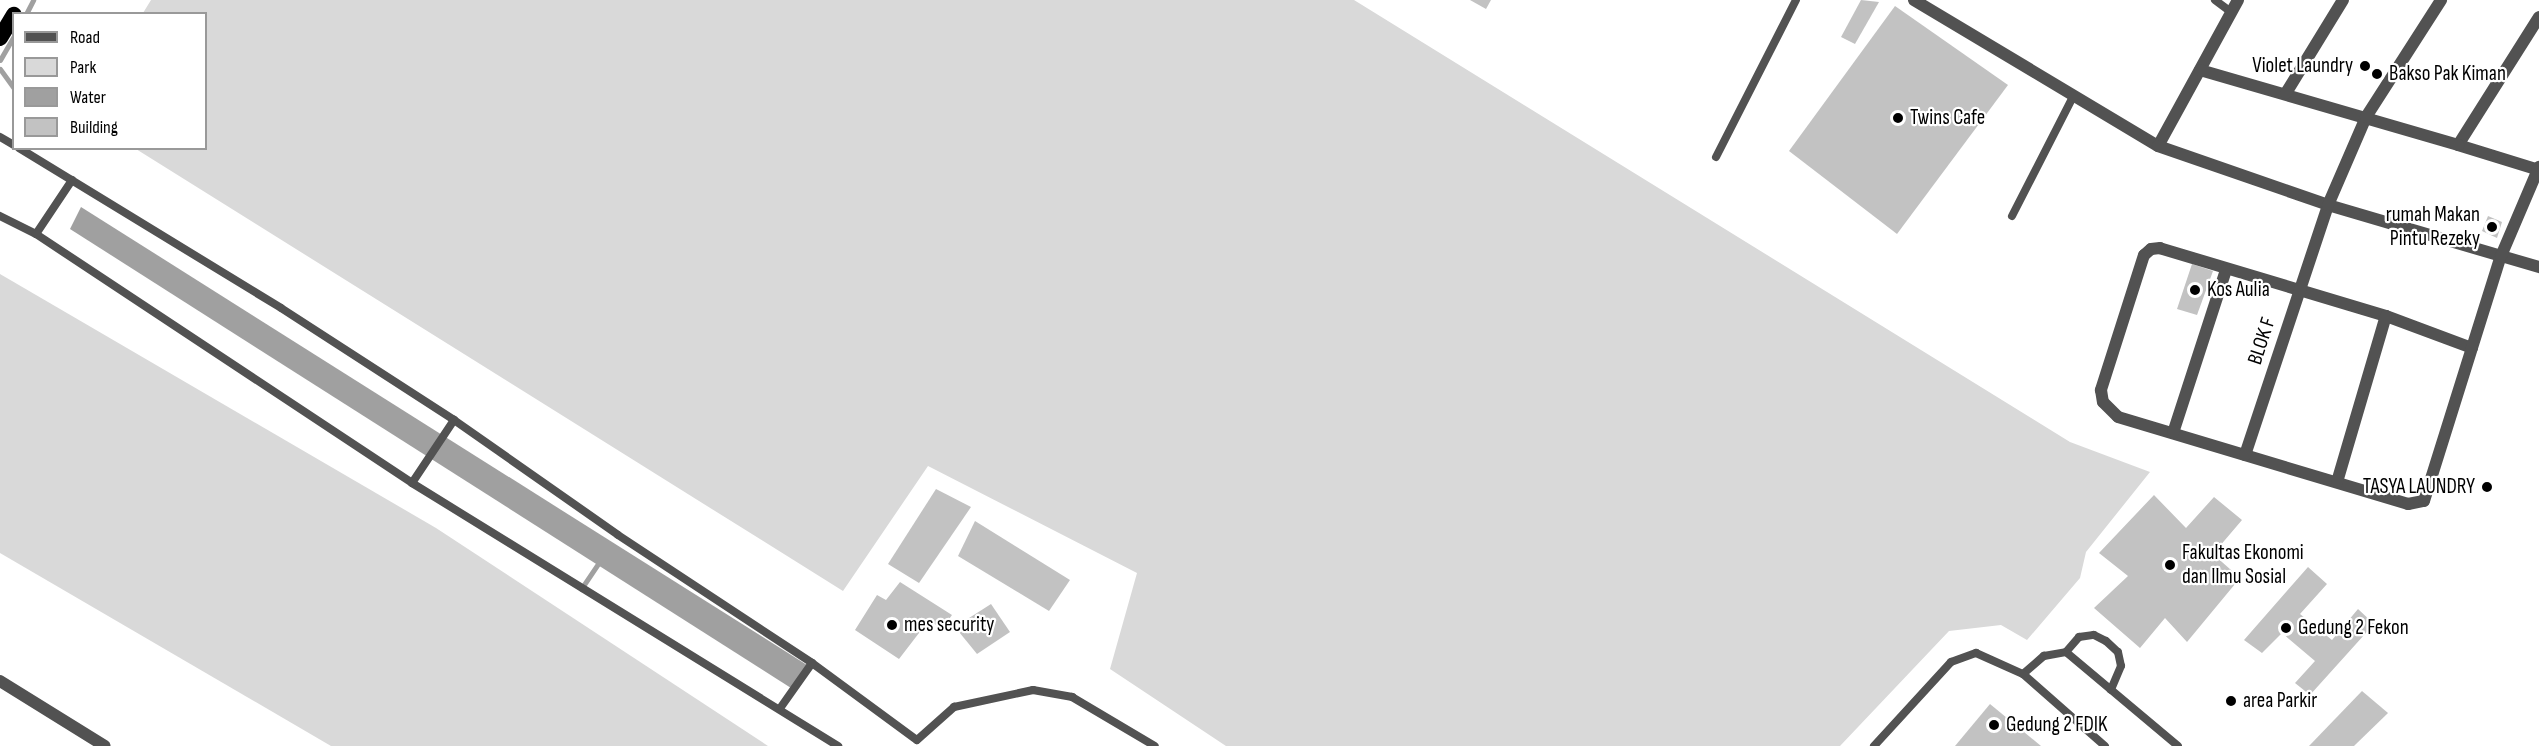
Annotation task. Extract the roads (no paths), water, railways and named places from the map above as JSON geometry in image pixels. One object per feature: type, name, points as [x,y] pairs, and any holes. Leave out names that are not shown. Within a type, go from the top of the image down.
[{"type":"highway","points":[[0,38],[12,17]]},
{"type":"street","points":[[1914,0],[2158,146],[2328,205],[2539,267]]},
{"type":"street","points":[[2158,146],[2238,0]]},
{"type":"street","points":[[2286,93],[2343,0]]},
{"type":"street","name":"BLOK F","points":[[2245,455],[2328,205],[2366,117],[2441,0]]},
{"type":"street","points":[[2458,145],[2539,17]]},
{"type":"street","points":[[2200,70],[2286,93],[2538,169],[2501,256],[2424,501],[2408,504],[2118,417],[2103,402],[2102,390],[2144,255],[2151,249],[2160,248],[2226,270],[2386,316],[2472,348]]},
{"type":"street","points":[[2173,433],[2226,270]]},
{"type":"street","points":[[2337,482],[2386,316]]},
{"type":"street","points":[[0,681],[105,746]]},
{"type":"lane","points":[[1716,157],[1796,0]]},
{"type":"lane","points":[[2215,0],[2231,12]]},
{"type":"lane","points":[[2013,216],[2074,95]]},
{"type":"lane","points":[[22,150],[281,308],[453,420],[618,535],[812,663],[870,705],[914,743],[954,707],[1033,690],[1072,697],[1155,746]]},
{"type":"lane","points":[[36,234],[72,180]]},
{"type":"lane","points":[[0,216],[36,234],[412,483],[780,707],[837,745]]},
{"type":"lane","points":[[412,483],[453,420]]},
{"type":"lane","points":[[2023,674],[2044,656],[2066,652],[2079,638],[2094,635],[2106,641],[2118,652],[2121,666],[2111,690]]},
{"type":"lane","points":[[2066,652],[2178,746]]},
{"type":"lane","points":[[1874,746],[1951,662],[1976,653],[2023,674],[2105,746]]},
{"type":"lane","points":[[780,707],[812,663]]},
{"type":"water","points":[[81,207],[807,665],[791,688],[70,229]]},
{"type":"waterway","points":[[27,12],[33,0]]},
{"type":"waterway","points":[[0,60],[12,39]]},
{"type":"waterway","points":[[0,69],[12,85]]},
{"type":"waterway","points":[[581,589],[601,559]]},
{"type":"place","name":"Violet Laundry","points":[[2365,66]]},
{"type":"place","name":"Bakso Pak Kiman","points":[[2377,74]]},
{"type":"place","name":"Twins Cafe","points":[[1898,118]]},
{"type":"place","name":"rumah Makan Pintu Rezeky","points":[[2492,227]]},
{"type":"place","name":"Kos Aulia","points":[[2195,290]]},
{"type":"place","name":"TASYA LAUNDRY","points":[[2487,487]]},
{"type":"place","name":"Fakultas Ekonomi dan Ilmu Sosial","points":[[2170,565]]},
{"type":"place","name":"mes security","points":[[892,625]]},
{"type":"place","name":"Gedung 2 Fekon","points":[[2286,628]]},
{"type":"place","name":"area Parkir","points":[[2231,701]]},
{"type":"place","name":"Gedung 2 FDIK","points":[[1994,725]]}]
